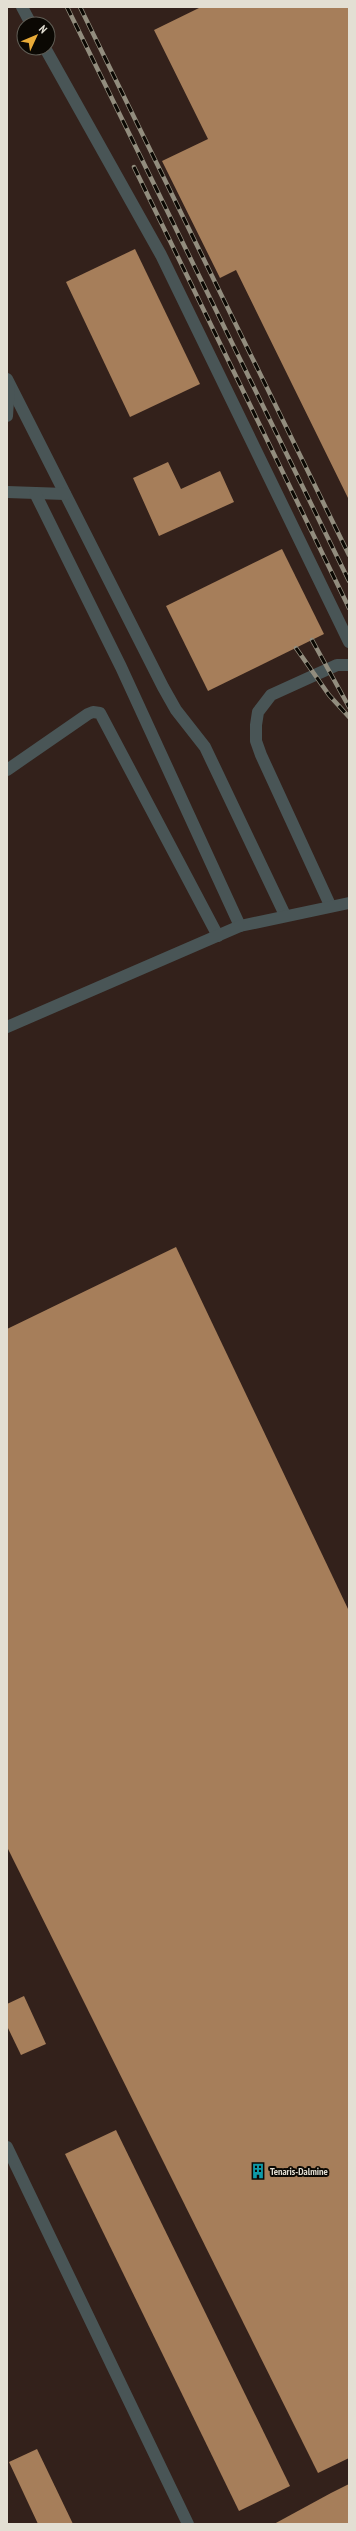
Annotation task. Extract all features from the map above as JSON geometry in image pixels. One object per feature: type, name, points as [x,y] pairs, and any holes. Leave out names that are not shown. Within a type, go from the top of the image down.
[{"type":"lane","points":[[22,7],[27,16]]},
{"type":"lane","points":[[49,56],[161,255],[349,642]]},
{"type":"lane","points":[[7,416],[8,381]]},
{"type":"lane","points":[[8,381],[167,696],[205,747],[285,915]]},
{"type":"lane","points":[[7,492],[65,494]]},
{"type":"lane","points":[[35,493],[120,667],[240,926]]},
{"type":"lane","points":[[330,905],[258,748],[256,718],[261,705],[271,695],[337,665],[349,665]]},
{"type":"lane","points":[[7,770],[88,714],[93,712],[100,713],[218,936]]},
{"type":"lane","points":[[7,1027],[240,926],[330,905],[349,903]]},
{"type":"lane","points":[[7,2147],[188,2524]]},
{"type":"shaded area","name":"Tenaris-Dalmine","points":[[7,7],[349,7],[349,2524],[7,2524]]},
{"type":"building","points":[[201,7],[349,7],[349,500],[236,270],[220,278],[162,161],[208,139],[154,30]]},
{"type":"building","points":[[135,249],[200,384],[130,417],[66,282]]},
{"type":"building","points":[[168,462],[181,489],[220,471],[234,502],[159,536],[133,478]]},
{"type":"building","points":[[282,549],[324,634],[208,691],[166,606]]},
{"type":"building","name":"Tenaris-Dalmine","points":[[176,1247],[349,1611],[349,2458],[318,2473],[7,1847],[7,1329]]},
{"type":"building","points":[[24,1996],[46,2044],[21,2055],[7,2026],[7,2004]]},
{"type":"building","points":[[116,2130],[290,2486],[239,2511],[65,2154]]},
{"type":"building","points":[[37,2449],[73,2524],[38,2524],[9,2462]]},
{"type":"building","points":[[349,2484],[349,2524],[274,2524],[331,2493]]},
{"type":"railway","points":[[67,7],[349,581]]},
{"type":"railway","points":[[80,7],[349,555]]},
{"type":"railway","points":[[134,167],[349,608]]},
{"type":"railway","points":[[312,640],[349,707]]},
{"type":"railway","points":[[296,648],[329,695],[349,717]]},
{"type":"place","name":"Tenaris-Dalmine","points":[[258,2171]]}]
